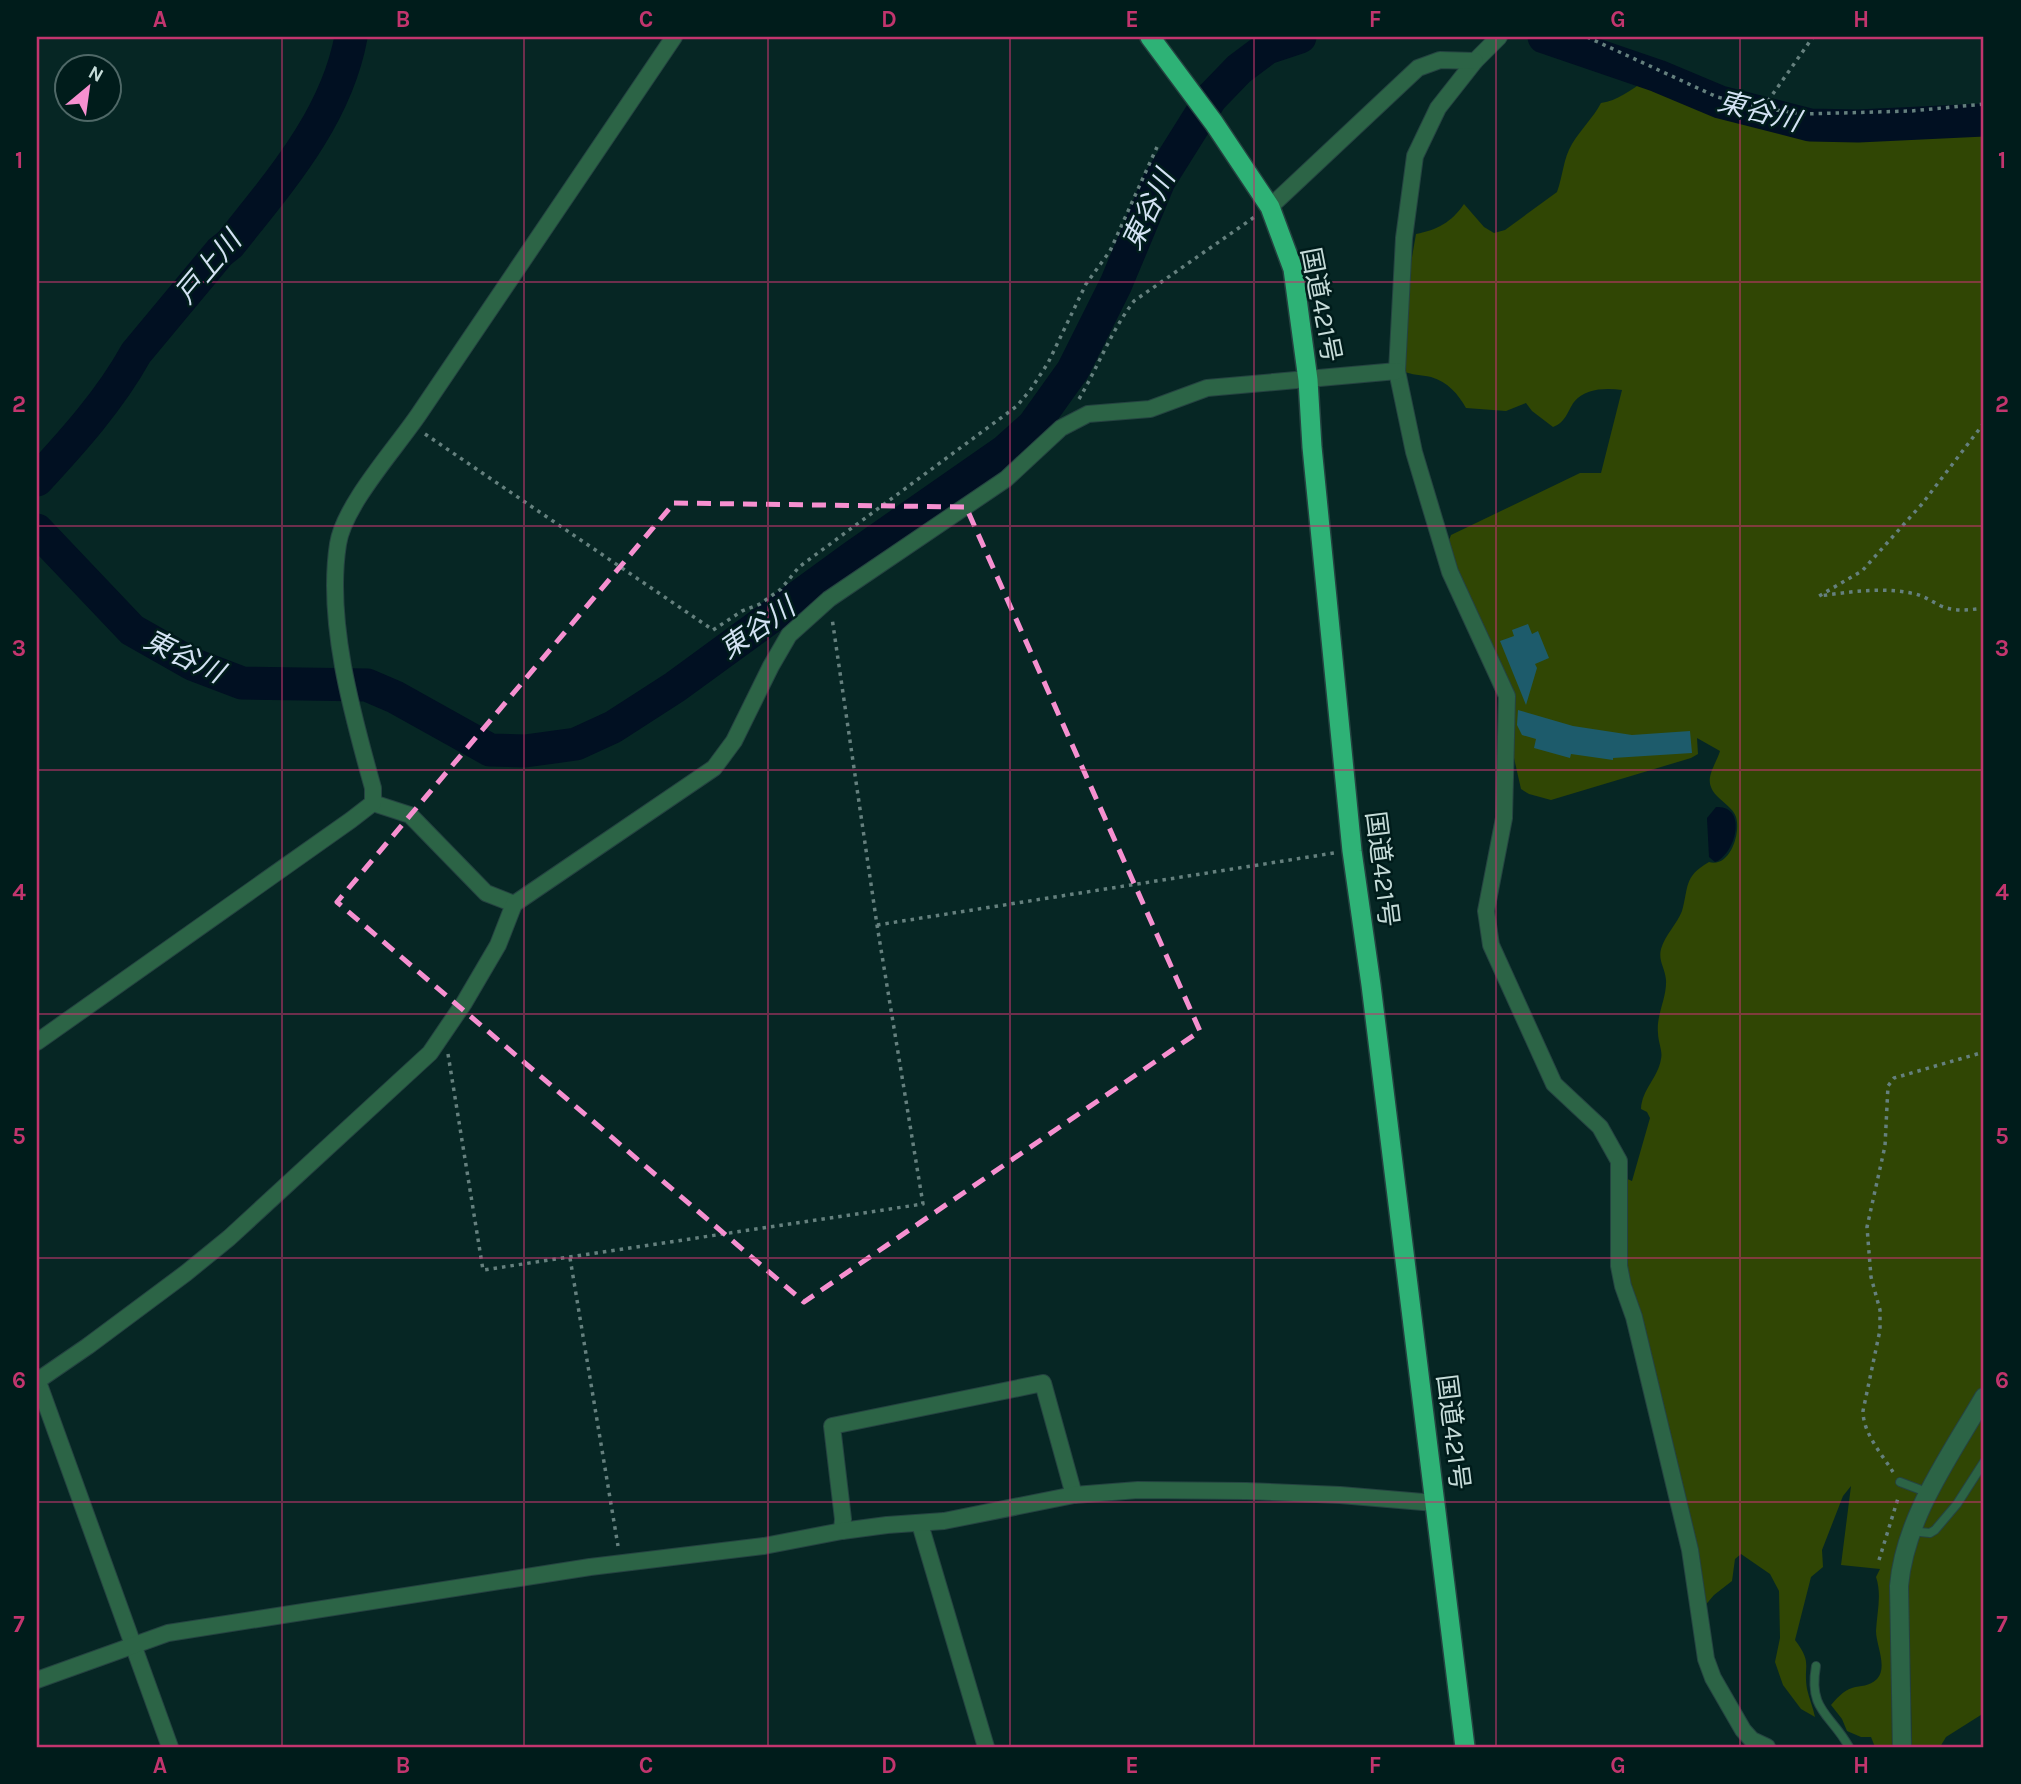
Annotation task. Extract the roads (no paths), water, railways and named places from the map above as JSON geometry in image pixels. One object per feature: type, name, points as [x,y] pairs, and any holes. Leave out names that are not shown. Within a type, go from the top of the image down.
[{"type":"highway","name":"国道421号","points":[[1150,37],[1214,123],[1269,207],[1293,269],[1308,380],[1312,447],[1352,851],[1465,1747]]},
{"type":"street","points":[[373,803],[373,788],[350,704],[334,592],[338,541],[349,512],[412,425],[674,37]]},
{"type":"street","points":[[1499,37],[1475,61],[1438,107],[1415,156],[1404,238],[1397,371],[1414,452],[1450,572],[1507,696],[1504,818],[1486,911],[1491,945],[1554,1084],[1600,1127],[1619,1161],[1619,1266],[1634,1317],[1690,1550],[1706,1659],[1713,1678],[1743,1730],[1752,1740],[1767,1747]]},
{"type":"street","points":[[1269,207],[1418,68],[1440,60],[1475,61]]},
{"type":"street","points":[[170,1747],[37,1380],[187,1273],[372,1109],[430,1053],[498,945],[514,904],[714,768],[734,741],[789,635],[829,598],[1006,480],[1061,428],[1088,414],[1150,409],[1207,388],[1397,371]]},
{"type":"street","points":[[373,803],[410,816],[486,893],[514,904]]},
{"type":"street","points":[[37,1042],[373,803]]},
{"type":"street","points":[[842,1531],[843,1519],[832,1426],[1043,1383],[1074,1495]]},
{"type":"street","points":[[1902,1747],[1899,1586],[1901,1560],[1910,1531],[1929,1493],[1984,1397]]},
{"type":"street","points":[[37,1680],[167,1633],[621,1563],[764,1546],[842,1531],[920,1524],[1074,1495],[1138,1490],[1246,1491],[1340,1494],[1435,1503]]},
{"type":"street","points":[[920,1524],[986,1747]]},
{"type":"lane","points":[[1910,1531],[1930,1533],[1935,1530],[1957,1504],[1984,1461]]},
{"type":"lane","points":[[1900,1482],[1929,1493]]},
{"type":"lane","points":[[1816,1666],[1813,1681],[1815,1695],[1824,1715],[1849,1747]]},
{"type":"water","points":[[1716,807],[1726,808],[1732,814],[1735,831],[1729,850],[1715,862],[1709,857],[1707,818]]},
{"type":"waterway","name":"戸上川","points":[[37,480],[90,420],[136,353],[220,252],[230,244],[304,147],[333,95],[344,67],[351,37]]},
{"type":"waterway","name":"東谷川","points":[[37,530],[132,630],[192,664],[242,683],[367,685],[395,697],[490,750],[525,751],[576,744],[613,727],[675,687],[853,557],[1005,451],[1033,426],[1073,370],[1116,284],[1159,181],[1211,98],[1239,69],[1267,48],[1300,37]]},
{"type":"waterway","name":"東谷川","points":[[1544,37],[1658,76],[1720,102],[1810,125],[1858,126],[1984,120]]}]
